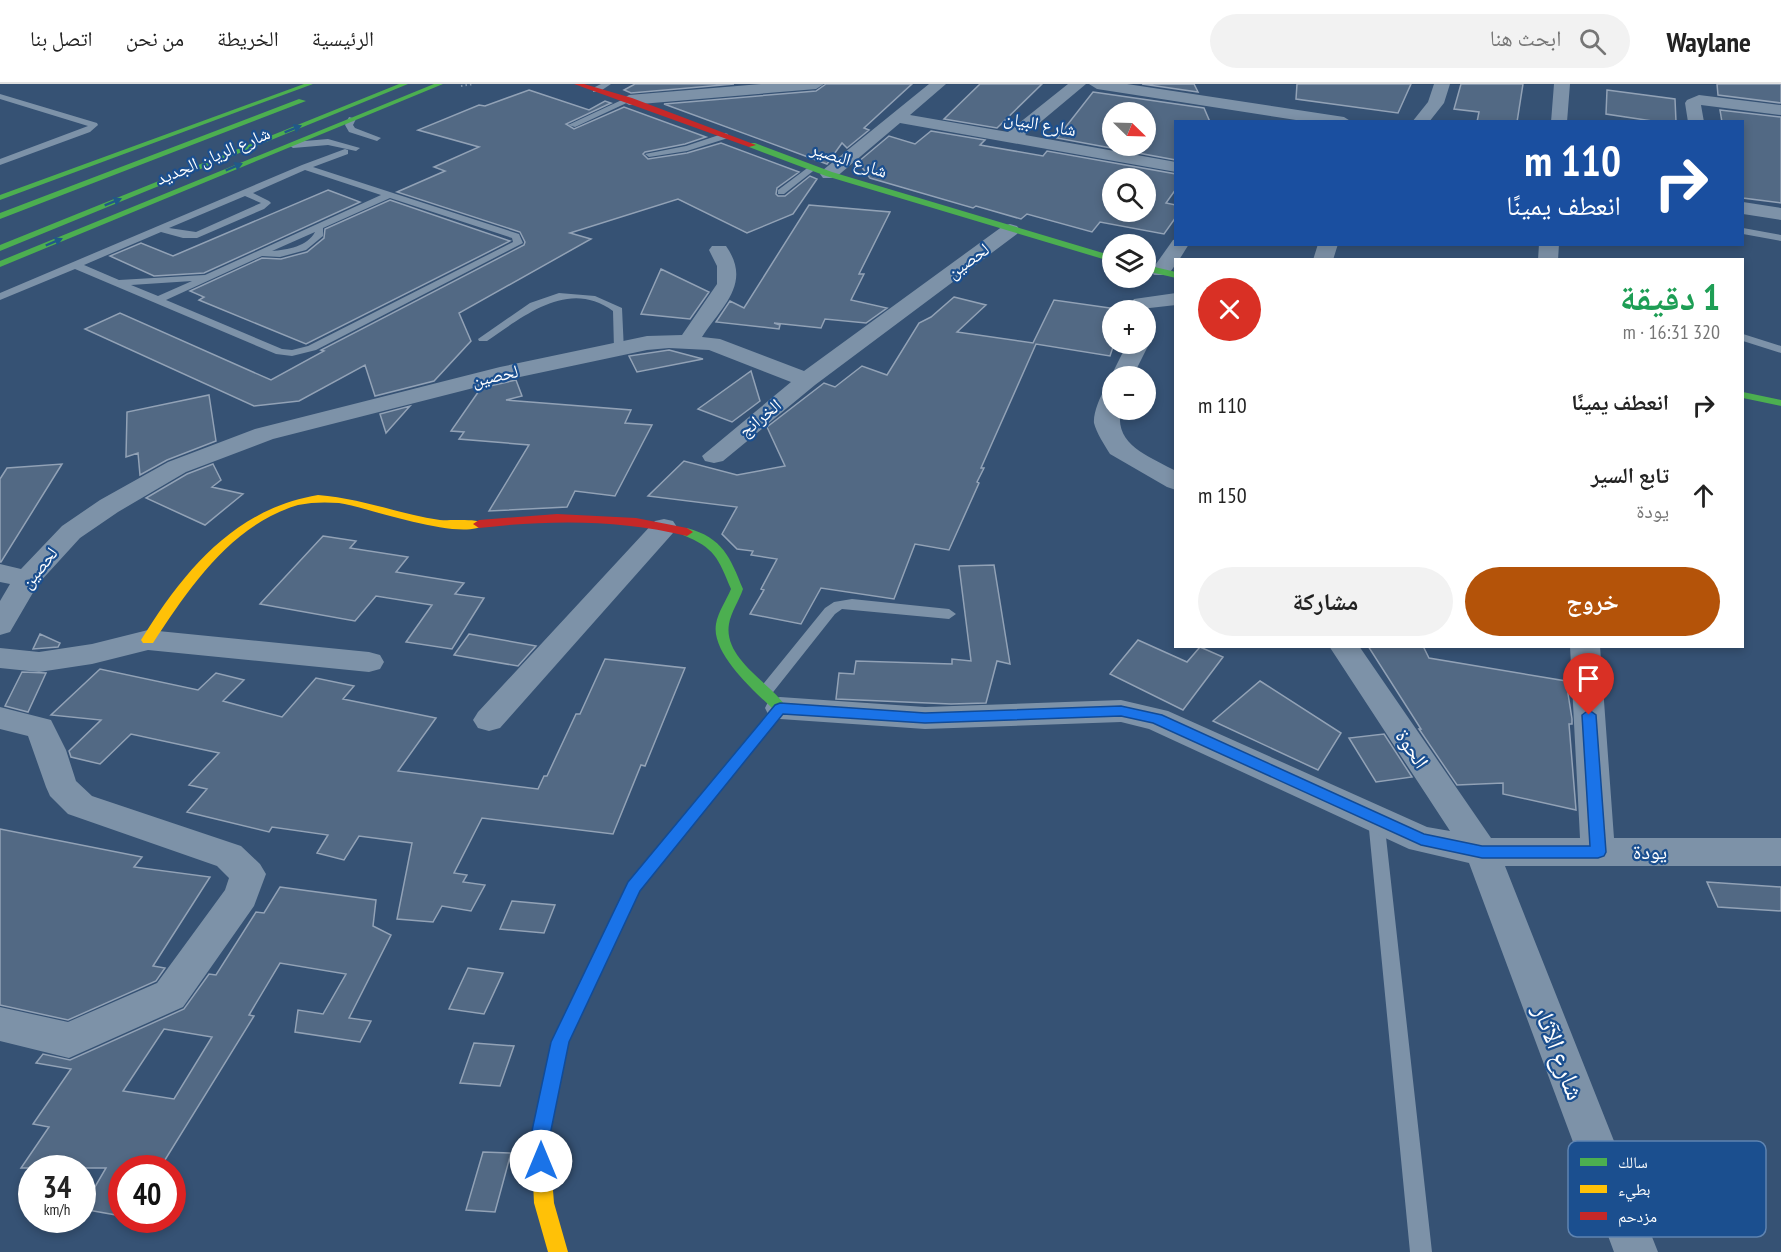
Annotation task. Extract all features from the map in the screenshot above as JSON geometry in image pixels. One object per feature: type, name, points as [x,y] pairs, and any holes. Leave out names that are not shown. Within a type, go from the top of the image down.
[{"type":"main road","name":"شارع الريان الجديد","points":[[0,248],[405,84]]},
{"type":"main road","name":"شارع الريان الجديد","points":[[0,264],[440,84]]},
{"type":"main road","name":"شارع البصير","points":[[577,84],[602,87],[629,100],[830,174],[1102,256]]},
{"type":"main road","name":"شارع الريان الجديد","points":[[0,216],[245,123],[312,90]]},
{"type":"main road","name":"شارع الريان الجديد","points":[[0,198],[312,90]]},
{"type":"main road","points":[[0,208],[126,160],[245,123]]},
{"type":"main road","points":[[1744,395],[1781,403]]},
{"type":"main road","points":[[148,640],[187,583],[238,532],[271,511],[307,499],[338,499],[414,520],[462,526],[510,520],[602,517],[684,531],[710,540],[722,554],[737,589],[722,627],[723,640],[729,651],[772,700],[634,887],[560,1042],[540,1140],[544,1203],[558,1252]]},
{"type":"street","points":[[629,100],[816,84]]},
{"type":"street","points":[[830,174],[938,84]]},
{"type":"street","points":[[1010,139],[1078,84]]},
{"type":"street","points":[[1097,84],[1279,117],[1318,120]]},
{"type":"street","points":[[1422,120],[1436,103],[1442,84]]},
{"type":"street","points":[[1559,120],[1562,84]]},
{"type":"street","points":[[1696,120],[1693,103],[1699,100],[1781,110]]},
{"type":"street","name":"شارع البيان","points":[[897,118],[1174,167]]},
{"type":"street","points":[[1744,208],[1781,214]]},
{"type":"street","name":"لحصين","points":[[0,625],[6,604],[71,532],[109,506],[188,463],[264,434],[501,374],[669,341],[712,344],[807,380],[1010,230]]},
{"type":"street","points":[[1161,271],[1179,246]]},
{"type":"street","points":[[688,342],[727,284],[728,266],[719,250]]},
{"type":"street","points":[[1156,304],[1174,299]]},
{"type":"street","name":"الخرانج","points":[[714,456],[807,380]]},
{"type":"street","points":[[1106,420],[1119,449],[1174,481]]},
{"type":"street","points":[[489,720],[664,527]]},
{"type":"street","points":[[0,573],[27,579]]},
{"type":"street","points":[[0,658],[39,662],[92,654],[148,640],[369,662]]},
{"type":"street","name":"الحوة","points":[[1344,648],[1482,852]]},
{"type":"street","points":[[1585,648],[1598,852]]},
{"type":"street","name":"يودة","points":[[772,700],[925,718],[1121,711],[1157,719],[1421,839],[1482,852],[1781,852]]},
{"type":"street","points":[[0,718],[40,728],[62,787],[80,805],[229,856],[248,874],[242,896],[170,995],[69,1040],[0,1024]]},
{"type":"street","name":"شارع الآثار","points":[[1482,852],[1593,1141]]},
{"type":"street","name":"شارع الآثار","points":[[1630,1237],[1636,1252]]},
{"type":"lane","points":[[0,96],[94,125],[87,130],[0,162]]},
{"type":"lane","points":[[572,125],[629,100]]},
{"type":"lane","points":[[352,119],[349,125],[352,130],[377,138]]},
{"type":"lane","points":[[649,154],[687,148],[725,136]]},
{"type":"lane","points":[[278,149],[321,142],[356,148]]},
{"type":"lane","points":[[0,297],[244,192],[345,152]]},
{"type":"lane","points":[[75,265],[280,352],[303,351],[518,243],[516,236],[305,167]]},
{"type":"lane","points":[[781,192],[813,168]]},
{"type":"lane","points":[[160,229],[183,235],[202,234],[266,203],[244,192]]},
{"type":"lane","points":[[158,300],[390,194]]},
{"type":"lane","points":[[1744,231],[1781,238]]},
{"type":"lane","points":[[117,283],[211,276]]},
{"type":"lane","points":[[483,339],[551,298],[592,298],[604,301],[618,310],[616,320],[620,349]]},
{"type":"lane","points":[[1744,337],[1781,350]]},
{"type":"lane","points":[[772,700],[830,611],[839,605],[852,603],[949,614]]},
{"type":"lane","points":[[1376,819],[1421,1252]]},
{"type":"building","points":[[635,84],[734,84],[631,93],[624,90]]},
{"type":"building","points":[[826,84],[912,84],[864,128],[869,130],[847,148],[842,143],[827,164],[664,104],[816,91]]},
{"type":"building","points":[[980,84],[1042,84],[997,128],[944,119]]},
{"type":"building","points":[[1142,84],[1194,84],[1198,92]]},
{"type":"building","points":[[1297,84],[1411,84],[1398,113],[1296,99]]},
{"type":"building","points":[[1461,84],[1523,84],[1517,120],[1477,120],[1479,112],[1454,109]]},
{"type":"building","points":[[1717,84],[1781,84],[1781,103],[1718,95]]},
{"type":"building","points":[[529,90],[589,110],[605,101],[611,103],[566,124],[574,129],[624,107],[706,137],[645,152],[643,154],[648,159],[687,153],[721,143],[799,172],[777,188],[778,196],[785,196],[810,176],[817,179],[793,214],[747,233],[678,199],[570,233],[591,239],[459,313],[471,341],[434,381],[375,396],[365,365],[299,401],[254,406],[85,329],[120,313],[271,380],[324,351],[321,350],[524,245],[525,242],[520,232],[397,192],[445,171],[434,167],[479,147],[418,130],[479,105],[485,106]]},
{"type":"building","points":[[1607,90],[1675,99],[1676,120],[1646,120],[1606,114]]},
{"type":"building","points":[[1093,92],[1204,108],[1209,120],[1174,120],[1174,160],[1154,156],[1156,102],[1102,102],[1102,146],[1057,138]]},
{"type":"building","points":[[1720,110],[1781,117],[1781,203],[1744,198],[1744,120],[1722,120]]},
{"type":"building","points":[[931,131],[985,140],[980,145],[1043,156],[1047,151],[1142,168],[1102,168],[1102,222],[1156,222],[1156,170],[1174,174],[1174,192],[1166,203],[1174,205],[1174,220],[1164,234],[1100,222],[1092,232],[1027,214],[1021,219],[976,206],[973,208],[870,178],[858,162],[889,136],[915,144]]},
{"type":"building","points":[[328,190],[360,202],[204,273],[154,276],[110,256],[141,243],[173,256]]},
{"type":"building","points":[[390,200],[510,241],[306,344],[199,300],[204,297],[190,291],[262,258],[281,259],[307,252],[324,238],[325,229]]},
{"type":"building","points":[[809,205],[890,212],[859,274],[864,274],[851,300],[887,308],[866,323],[825,319],[821,328],[774,323],[780,325],[779,329],[716,322],[730,301],[744,308]]},
{"type":"building","points":[[661,269],[709,292],[690,319],[641,314]]},
{"type":"building","points":[[954,297],[986,305],[957,332],[1033,343],[1054,300],[1102,307],[1102,354],[1111,354],[1110,356],[1036,344],[981,468],[984,468],[977,482],[979,483],[949,550],[915,544],[894,599],[821,588],[801,624],[750,614],[764,590],[761,589],[777,559],[751,555],[753,551],[737,549],[722,534],[737,507],[648,496],[684,461],[737,475],[785,466],[767,427],[824,383],[835,387],[862,366],[887,375],[919,323],[931,317]]},
{"type":"building","points":[[669,350],[703,359],[637,372],[629,356]]},
{"type":"building","points":[[751,371],[760,401],[732,422],[698,409]]},
{"type":"building","points":[[516,380],[522,396],[506,400],[631,410],[625,423],[652,425],[615,496],[575,491],[567,507],[489,511],[529,445],[459,439],[464,432],[451,431],[481,388]]},
{"type":"building","points":[[209,395],[216,441],[167,460],[140,475],[138,453],[126,457],[127,412]]},
{"type":"building","points":[[410,406],[386,433],[380,414]]},
{"type":"building","points":[[62,464],[0,562],[0,479],[7,468]]},
{"type":"building","points":[[213,464],[221,480],[212,487],[243,494],[205,525],[146,498],[187,474]]},
{"type":"building","points":[[323,536],[356,541],[350,548],[408,557],[396,572],[464,583],[455,594],[484,598],[452,649],[406,642],[432,605],[376,596],[355,621],[260,604]]},
{"type":"building","points":[[994,565],[1010,664],[997,661],[986,703],[951,704],[836,699],[839,673],[854,674],[856,661],[952,664],[952,659],[971,661],[959,566]]},
{"type":"building","points":[[40,634],[60,643],[58,647],[33,649]]},
{"type":"building","points":[[469,634],[536,646],[518,666],[454,655]]},
{"type":"building","points":[[1138,640],[1187,662],[1199,648],[1223,657],[1183,710],[1110,674]]},
{"type":"building","points":[[1369,648],[1424,648],[1429,658],[1566,681],[1572,719],[1572,724],[1569,724],[1576,810],[1503,794],[1503,783],[1457,785],[1419,729],[1421,729]]},
{"type":"building","points":[[605,659],[685,668],[645,766],[641,765],[613,834],[482,818],[454,873],[467,875],[463,882],[485,885],[471,911],[442,906],[433,922],[397,919],[412,843],[359,836],[344,860],[317,853],[328,835],[272,827],[269,832],[187,812],[207,789],[189,785],[219,753],[131,734],[100,764],[71,757],[69,751],[101,720],[51,715],[100,669],[198,690],[216,673],[244,680],[223,701],[282,717],[316,678],[354,686],[343,699],[436,718],[398,771],[538,789],[544,776],[547,776],[576,714],[580,714]]},
{"type":"building","points":[[22,672],[46,673],[28,712],[5,706]]},
{"type":"building","points":[[1260,681],[1341,733],[1318,770],[1213,721]]},
{"type":"building","points":[[1384,734],[1412,777],[1376,782],[1349,738]]},
{"type":"building","points":[[0,829],[142,857],[134,867],[210,877],[153,966],[165,968],[156,981],[68,1020],[0,1005]]},
{"type":"building","points":[[1707,882],[1781,887],[1781,911],[1718,907]]},
{"type":"building","points":[[280,887],[376,900],[373,926],[391,935],[349,1018],[371,1021],[360,1042],[295,1032],[298,1010],[323,1014],[346,974],[280,963],[249,1015],[254,1016],[168,1155],[108,1155],[108,1214],[96,1211],[96,1185],[106,1168],[96,1168],[96,1155],[30,1155],[49,1127],[33,1124],[71,1069],[36,1063],[43,1054],[70,1060],[184,1009],[209,974],[216,975],[256,912],[264,913]],"holes":[[[164,1029],[212,1037],[174,1099],[123,1091]]]},
{"type":"building","points":[[512,901],[555,905],[544,933],[500,929]]},
{"type":"building","points":[[468,968],[503,973],[484,1014],[449,1009]]},
{"type":"building","points":[[474,1043],[514,1046],[500,1086],[460,1083]]},
{"type":"building","points":[[483,1152],[511,1153],[495,1212],[466,1210]]},
{"type":"traffic: fast","points":[[0,198],[310,84]]},
{"type":"traffic: fast","points":[[0,248],[405,84]]},
{"type":"traffic: fast","points":[[0,264],[440,84]]},
{"type":"traffic: fast","points":[[0,216],[302,101]]},
{"type":"traffic: fast","points":[[752,145],[829,174],[1102,256]]},
{"type":"traffic: fast","points":[[1156,270],[1174,275]]},
{"type":"traffic: fast","points":[[1744,395],[1781,403]]},
{"type":"traffic: fast","points":[[595,969],[634,887],[780,708],[744,672],[724,639],[722,629],[724,619],[737,589],[725,559],[709,542],[687,532]]},
{"type":"traffic: slow","points":[[148,640],[171,604],[217,551],[254,522],[275,510],[296,502],[318,498],[340,500],[409,518],[443,524],[479,524]]},
{"type":"traffic: slow","points":[[558,1252],[544,1203],[540,1140],[560,1042],[595,969]]},
{"type":"traffic: jam","points":[[577,84],[629,100],[752,145]]},
{"type":"traffic: jam","points":[[479,524],[530,519],[610,519],[687,532]]},
{"type":"route","points":[[541,1161],[540,1140],[560,1042],[634,887],[780,708],[925,718],[1121,711],[1157,719],[1421,839],[1482,852],[1598,852],[1589,715]]}]
